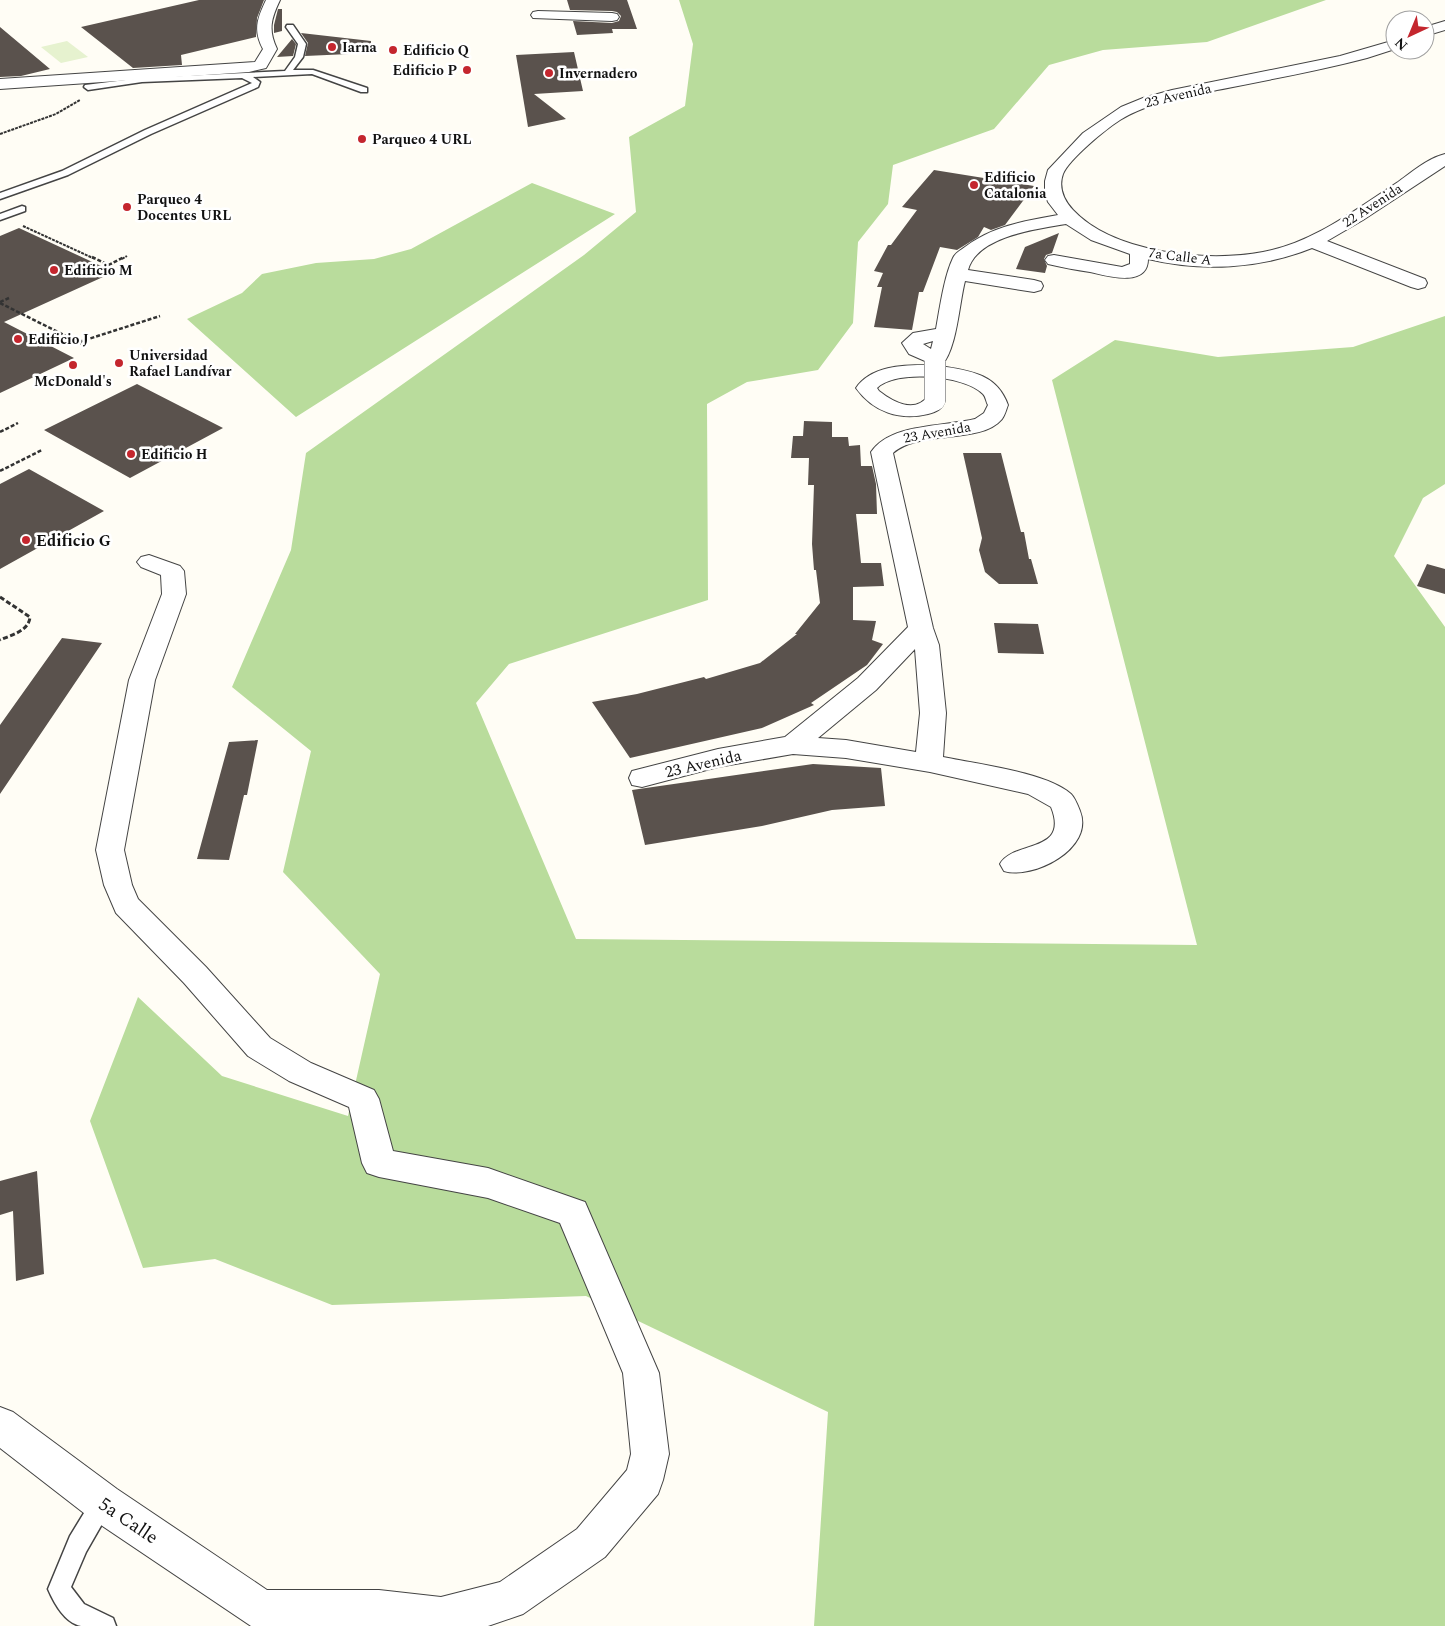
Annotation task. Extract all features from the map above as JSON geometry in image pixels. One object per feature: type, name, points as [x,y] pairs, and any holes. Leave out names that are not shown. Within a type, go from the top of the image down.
[{"type":"street","points":[[0,84],[249,68],[262,65],[270,50],[263,35],[268,11],[273,0]]},
{"type":"street","points":[[534,0],[542,29]]},
{"type":"street","points":[[538,15],[612,18]]},
{"type":"street","name":"23 Avenida","points":[[930,763],[929,746],[933,713],[927,645],[921,628],[882,452],[886,445],[906,436],[970,428],[992,418],[997,411],[998,399],[995,393],[986,385],[957,374],[894,372],[873,379],[866,388],[873,397],[896,409],[912,411],[924,409],[934,404],[936,400],[936,361],[962,258],[984,241],[1015,228],[1068,218],[1054,196],[1054,175],[1089,134],[1127,110],[1152,100],[1363,56],[1385,48]]},
{"type":"street","name":"22 Avenida","points":[[1305,246],[1445,159]]},
{"type":"street","name":"7a Calle A","points":[[1068,218],[1097,236],[1139,251],[1187,260],[1228,261],[1259,259],[1305,246]]},
{"type":"street","points":[[1305,246],[1418,283]]},
{"type":"street","points":[[1054,260],[1122,273],[1131,272],[1139,266],[1139,251]]},
{"type":"street","points":[[957,274],[1034,286]]},
{"type":"street","points":[[936,361],[916,350],[912,343],[920,337],[944,333]]},
{"type":"street","points":[[149,562],[172,571],[174,594],[142,680],[110,850],[118,885],[126,904],[195,975],[259,1047],[300,1072],[363,1099],[379,1163],[488,1183],[573,1213],[641,1372],[650,1454],[644,1480],[591,1543],[509,1600],[441,1618],[378,1610],[264,1618]]},
{"type":"street","name":"23 Avenida","points":[[793,745],[816,728],[884,668],[921,628]]},
{"type":"street","name":"23 Avenida","points":[[642,778],[718,758],[793,745],[846,749],[930,763],[1036,786],[1062,801],[1069,819],[1068,835],[1057,847],[1037,857],[1014,864]]},
{"type":"street","name":"5a Calle","points":[[0,1425],[103,1503],[264,1618]]},
{"type":"lane","points":[[288,72],[299,57],[302,44],[290,27]]},
{"type":"lane","points":[[216,85],[209,82],[197,82],[118,88],[96,93],[96,89],[88,87],[126,81],[313,72],[364,90]]},
{"type":"lane","points":[[0,196],[65,173],[148,132],[255,85],[256,82],[235,77]]},
{"type":"lane","points":[[0,189],[42,174],[217,94],[235,77],[274,79]]},
{"type":"lane","points":[[166,117],[176,120]]},
{"type":"lane","points":[[139,129],[148,132]]},
{"type":"lane","points":[[1,217],[22,209]]},
{"type":"lane","points":[[103,1503],[78,1544],[59,1589],[76,1612],[105,1626]]},
{"type":"path","points":[[0,134],[56,114],[80,100]]},
{"type":"path","points":[[1,217],[109,265]]},
{"type":"path","points":[[103,268],[127,256]]},
{"type":"path","points":[[0,303],[9,298]]},
{"type":"path","points":[[0,303],[82,344]]},
{"type":"path","points":[[78,342],[160,316]]},
{"type":"path","points":[[0,432],[18,423]]},
{"type":"path","points":[[0,471],[42,450]]},
{"type":"path","points":[[0,597],[30,616],[31,619],[31,623],[23,629],[0,640]]},
{"type":"green space","points":[[679,0],[1326,0],[1207,42],[1103,50],[1049,65],[994,129],[893,165],[888,204],[858,242],[853,323],[818,370],[747,382],[707,404],[708,600],[509,664],[476,703],[576,939],[1197,945],[1052,380],[1115,340],[1218,357],[1353,347],[1445,316],[1445,484],[1423,498],[1394,556],[1445,627],[1445,1626],[814,1626],[828,1412],[586,1296],[332,1305],[215,1259],[143,1268],[90,1121],[138,997],[222,1076],[348,1116],[380,974],[283,872],[311,751],[232,687],[291,550],[306,453],[584,255],[636,212],[629,137],[685,106],[693,44]]},
{"type":"green space","points":[[67,41],[88,57],[61,63],[41,47]]},
{"type":"green space","points":[[532,183],[615,214],[296,417],[187,319],[242,293],[262,274],[316,263],[374,259],[411,249]]},
{"type":"building","points":[[199,0],[264,0],[257,18],[256,37],[181,55],[182,65],[133,68],[81,27]]},
{"type":"building","points":[[567,0],[627,0],[637,29],[612,29],[613,33],[577,35],[573,21],[612,23],[619,21],[621,16],[617,12],[612,11],[570,10]]},
{"type":"building","points":[[278,9],[282,9],[282,31],[274,33],[274,25]]},
{"type":"building","points":[[0,27],[50,69],[21,76],[0,77]]},
{"type":"building","points":[[301,33],[371,41],[371,53],[305,56],[308,43]]},
{"type":"building","points":[[292,39],[296,44],[293,56],[277,57]]},
{"type":"building","name":"Invernadero","points":[[574,52],[583,91],[534,94],[566,119],[528,127],[516,55]]},
{"type":"building","points":[[934,170],[1034,186],[1005,225],[991,230],[984,227],[978,237],[957,250],[940,247],[923,292],[919,292],[912,330],[874,327],[882,287],[877,287],[883,273],[874,271],[888,245],[891,245],[917,210],[902,207]]},
{"type":"building","name":"Edificio M","points":[[19,228],[114,272],[4,322],[74,358],[0,393],[0,236]]},
{"type":"building","points":[[1059,233],[1052,253],[1046,255],[1044,259],[1047,266],[1045,273],[1016,269],[1025,247]]},
{"type":"building","name":"Edificio H","points":[[137,384],[223,428],[130,478],[44,430]]},
{"type":"building","points":[[804,421],[832,422],[832,437],[848,437],[849,446],[860,445],[861,466],[872,466],[876,484],[877,514],[856,514],[861,563],[881,563],[884,586],[853,587],[853,620],[876,621],[872,640],[883,644],[867,665],[811,703],[814,705],[762,728],[630,758],[592,702],[637,694],[704,677],[706,679],[760,663],[797,634],[795,634],[820,603],[816,570],[814,570],[812,544],[814,485],[808,485],[809,458],[791,458],[793,436],[803,436]]},
{"type":"building","points":[[963,453],[1001,453],[1021,532],[1024,532],[1029,559],[1031,559],[1038,584],[999,584],[985,572],[979,550],[982,538]]},
{"type":"building","name":"Edificio G","points":[[29,469],[104,511],[0,569],[0,484]]},
{"type":"building","points":[[1427,564],[1445,569],[1445,594],[1417,586]]},
{"type":"building","points":[[994,623],[1038,624],[1044,654],[998,653]]},
{"type":"building","points":[[62,638],[102,643],[0,794],[0,725]]},
{"type":"building","points":[[258,740],[247,795],[244,795],[229,860],[197,859],[229,742]]},
{"type":"building","points":[[813,764],[881,768],[885,806],[832,810],[762,826],[645,845],[632,790]]},
{"type":"building","points":[[37,1171],[44,1274],[16,1281],[13,1211],[0,1215],[0,1181]]},
{"type":"place","name":"Iarna","points":[[332,47]]},
{"type":"place","name":"Edificio Q","points":[[393,50]]},
{"type":"place","name":"Edificio P","points":[[467,70]]},
{"type":"place","name":"Invernadero","points":[[549,73]]},
{"type":"place","name":"Parqueo 4 URL","points":[[362,139]]},
{"type":"place","name":"Edificio Catalonia","points":[[974,185]]},
{"type":"place","name":"Parqueo 4 Docentes URL","points":[[127,207]]},
{"type":"place","name":"Edificio M","points":[[54,270]]},
{"type":"place","name":"Edificio J","points":[[18,339]]},
{"type":"place","name":"Universidad Rafael Landívar","points":[[119,363]]},
{"type":"place","name":"McDonald's","points":[[73,365]]},
{"type":"place","name":"Edificio H","points":[[131,454]]},
{"type":"place","name":"Edificio G","points":[[26,540]]}]
